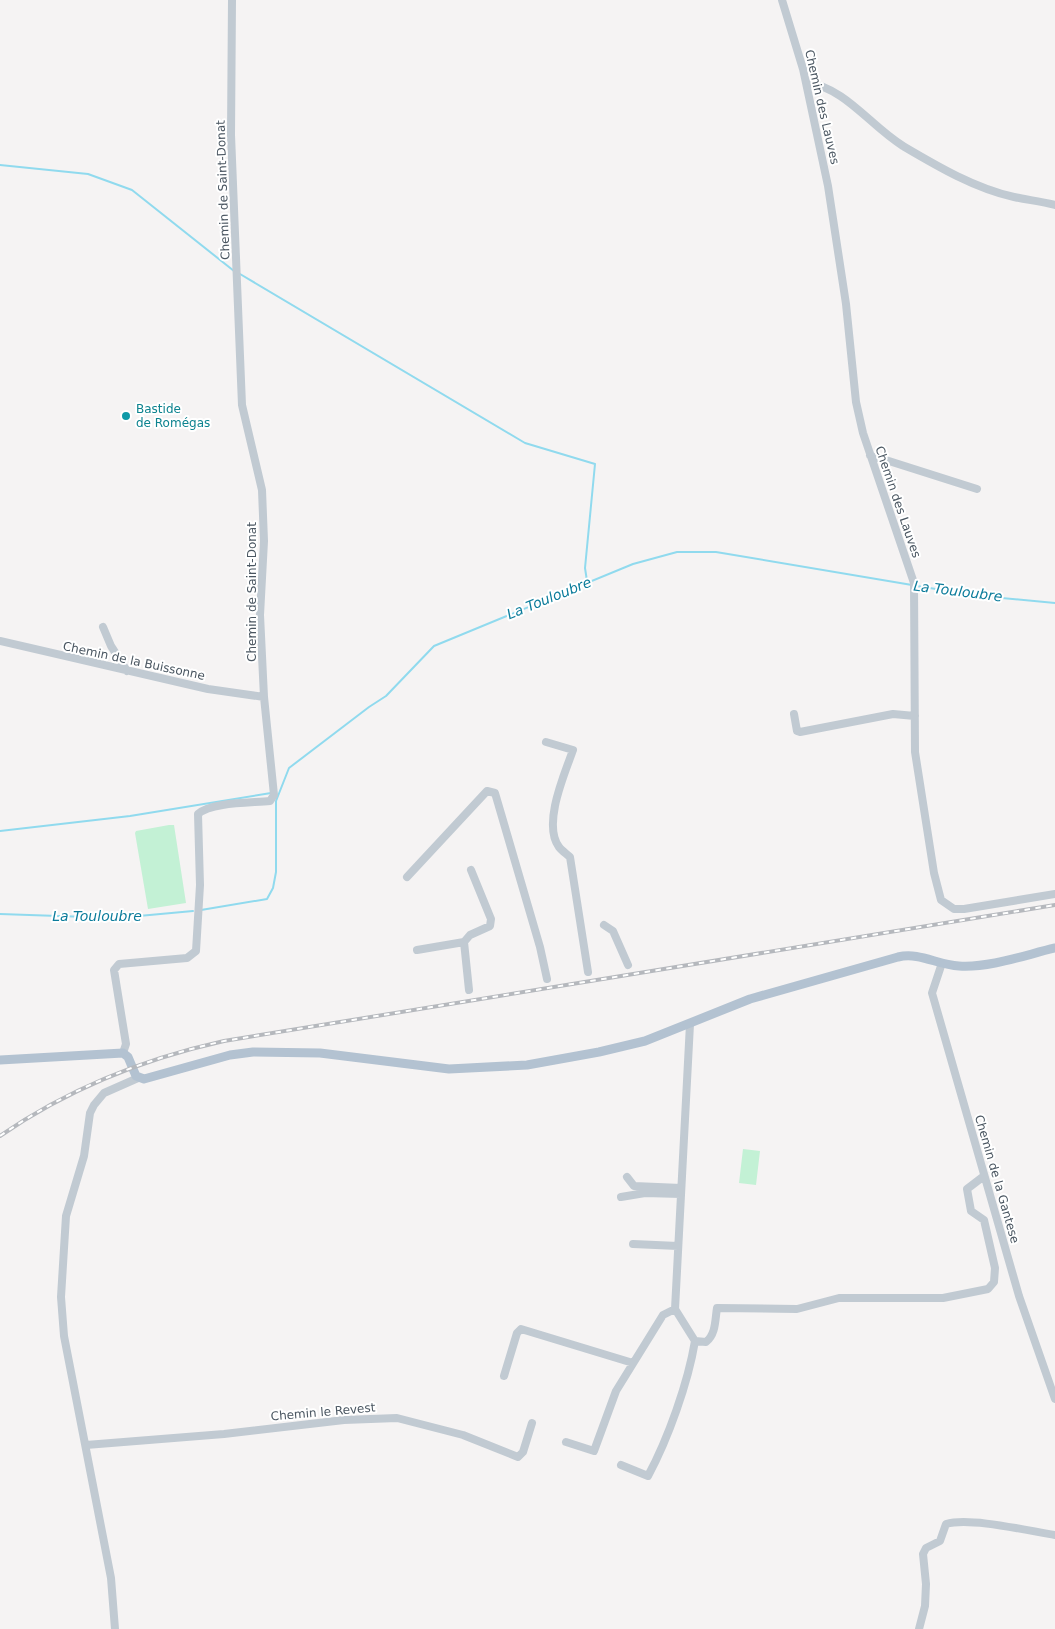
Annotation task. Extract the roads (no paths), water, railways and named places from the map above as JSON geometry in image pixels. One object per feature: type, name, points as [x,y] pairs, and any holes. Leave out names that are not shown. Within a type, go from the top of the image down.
[{"type":"main road","points":[[0,1060],[123,1053],[128,1057],[138,1078],[144,1079],[230,1055],[253,1052],[320,1054],[434,1068],[490,1068],[534,1064],[630,1046],[750,999],[898,957],[912,955],[959,966],[980,964],[1055,948]]},
{"type":"street","name":"Chemin de Saint-Donat","points":[[123,1053],[126,1044],[114,970],[119,964],[187,958],[196,951],[200,885],[198,814],[204,809],[216,806],[270,801],[274,795],[264,697],[260,615],[264,541],[262,490],[242,405],[232,135],[232,0]]},
{"type":"street","name":"Chemin des Lauves","points":[[782,0],[806,82],[826,177],[846,304],[856,402],[870,455],[914,586],[915,752],[934,873],[941,900],[954,909],[1055,894]]},
{"type":"street","points":[[806,82],[819,84],[838,93],[874,126],[902,145],[953,174],[982,187],[1013,197],[1055,205]]},
{"type":"street","points":[[870,455],[977,489]]},
{"type":"street","points":[[103,627],[111,646],[127,671]]},
{"type":"street","name":"Chemin de la Buissonne","points":[[0,641],[208,689],[264,697]]},
{"type":"street","points":[[794,714],[797,731],[800,732],[893,714],[915,716]]},
{"type":"street","points":[[546,742],[574,750],[556,799],[553,821],[558,846],[570,857],[588,972]]},
{"type":"street","points":[[407,877],[487,791],[494,794],[540,947],[547,979]]},
{"type":"street","points":[[417,950],[464,942],[470,935],[490,926],[492,919],[471,870]]},
{"type":"street","points":[[604,925],[613,931],[628,965]]},
{"type":"street","points":[[464,942],[470,990]]},
{"type":"street","name":"Chemin de la Gantese","points":[[942,963],[932,992],[1019,1296],[1055,1399]]},
{"type":"street","points":[[621,1465],[648,1476],[660,1454],[673,1418],[695,1341],[675,1310],[690,1024]]},
{"type":"street","points":[[114,1629],[111,1578],[61,1308],[66,1216],[82,1166],[94,1105],[104,1094],[138,1078]]},
{"type":"street","points":[[695,1341],[706,1342],[710,1340],[714,1331],[717,1308],[797,1310],[839,1298],[944,1298],[988,1289],[994,1282],[995,1268],[984,1220],[971,1210],[967,1189],[984,1176]]},
{"type":"street","points":[[627,1177],[634,1186],[681,1191]]},
{"type":"street","points":[[621,1197],[645,1193],[681,1191]]},
{"type":"street","points":[[633,1244],[678,1246]]},
{"type":"street","points":[[566,1442],[594,1451],[616,1391],[632,1363],[663,1315],[675,1310]]},
{"type":"street","points":[[504,1376],[517,1333],[522,1329],[632,1363]]},
{"type":"street","name":"Chemin le Revest","points":[[86,1444],[224,1434],[344,1420],[397,1418],[463,1435],[518,1458],[523,1452],[532,1423]]},
{"type":"street","points":[[919,1629],[925,1606],[926,1584],[922,1554],[926,1548],[940,1541],[946,1524],[953,1522],[994,1525],[1055,1535]]},
{"type":"waterway","points":[[0,165],[88,174],[132,190],[234,271]]},
{"type":"waterway","points":[[240,274],[525,443],[595,464],[585,568],[587,581]]},
{"type":"waterway","name":"La Touloubre","points":[[201,910],[267,899],[273,888],[276,872],[276,801],[289,768],[386,696],[434,646],[633,564],[677,552],[716,552],[912,585]]},
{"type":"waterway","name":"La Touloubre","points":[[917,586],[980,596],[1055,603]]},
{"type":"waterway","points":[[0,831],[130,816],[271,793]]},
{"type":"waterway","name":"La Touloubre","points":[[0,914],[117,918],[193,911]]},
{"type":"railway","points":[[0,1136],[52,1104],[107,1078],[164,1057],[224,1041],[1055,905]]},
{"type":"place","name":"Bastide de Romégas","points":[[126,416]]}]
